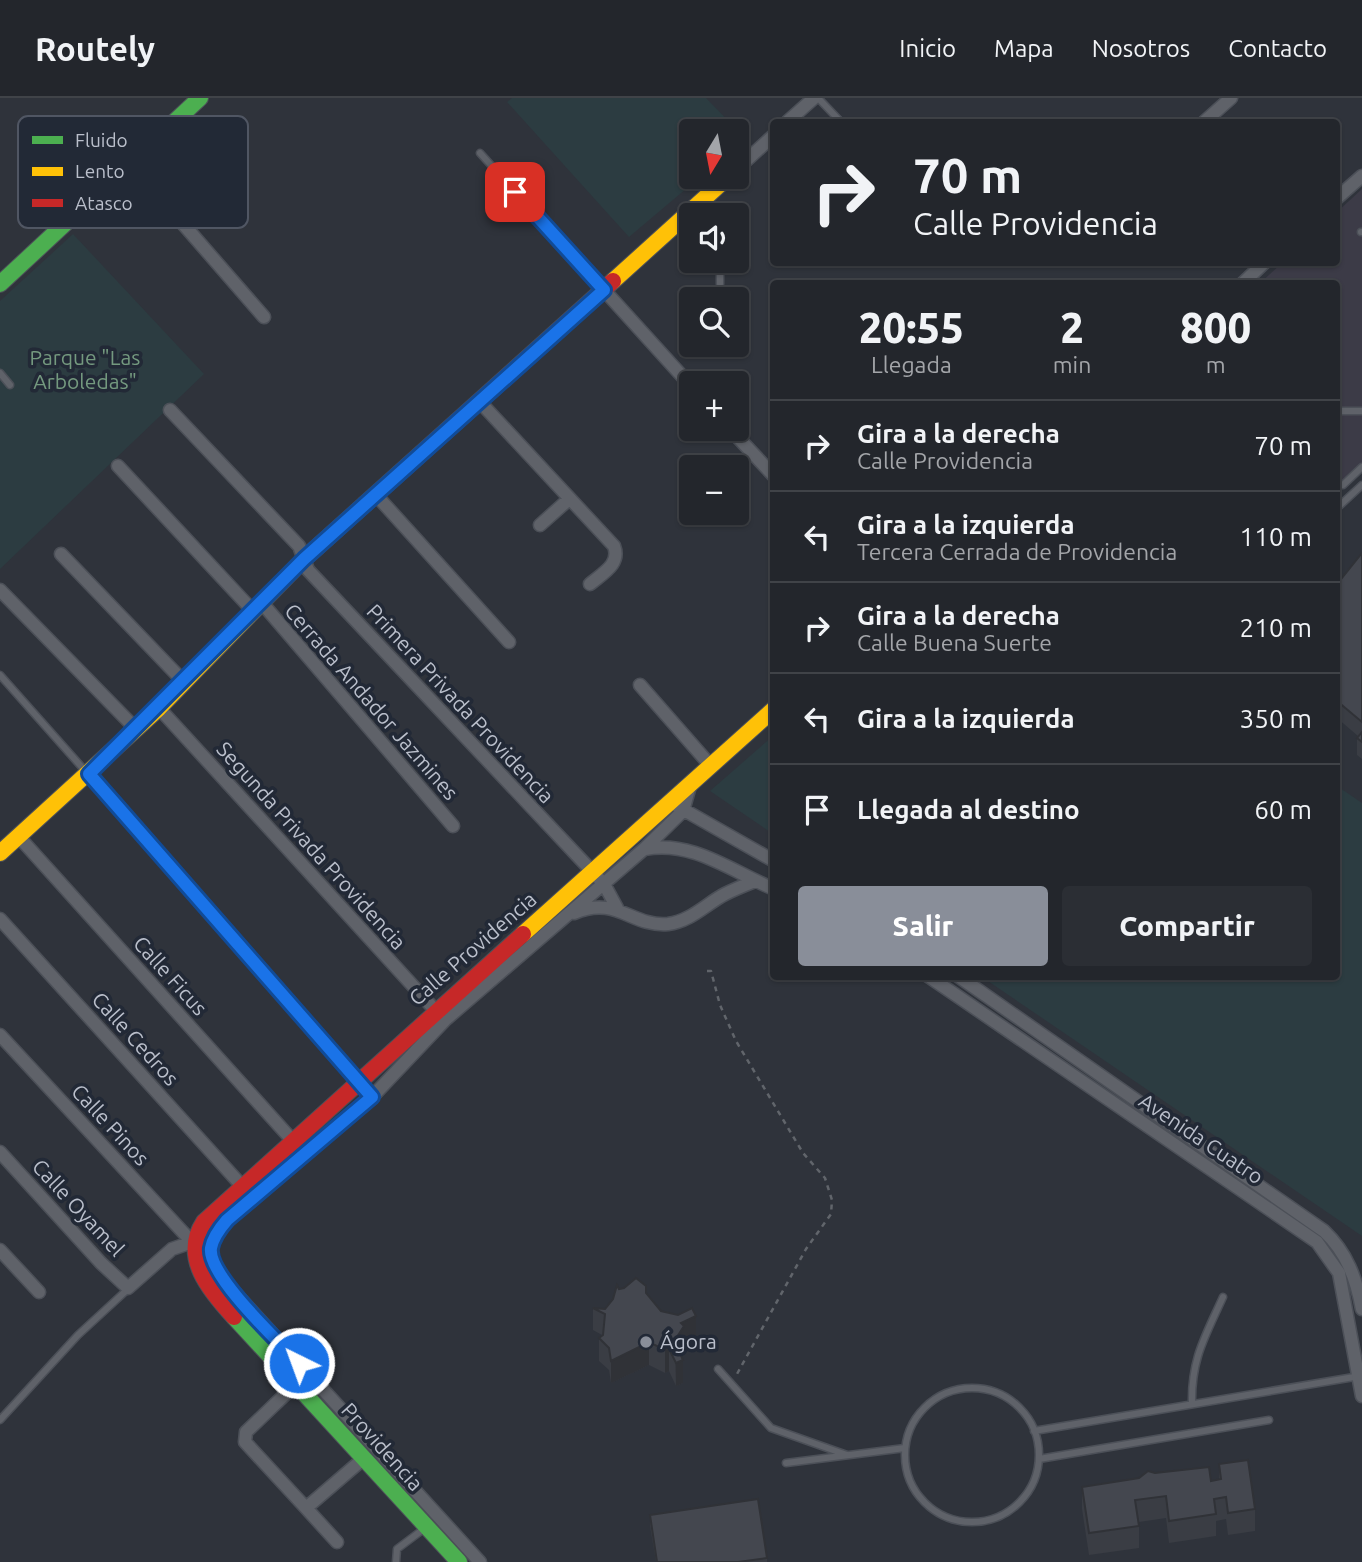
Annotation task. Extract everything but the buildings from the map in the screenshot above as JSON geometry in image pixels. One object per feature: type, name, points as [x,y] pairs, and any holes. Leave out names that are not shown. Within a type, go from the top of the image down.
[{"type":"street","points":[[181,116],[200,98]]},
{"type":"street","points":[[791,119],[816,98]]},
{"type":"street","points":[[1206,119],[1231,98]]},
{"type":"street","points":[[749,158],[770,139]]},
{"type":"street","points":[[1340,195],[1362,176]]},
{"type":"street","points":[[705,203],[717,189]]},
{"type":"street","points":[[2,848],[19,837],[159,708],[304,559],[604,290],[679,227]]},
{"type":"street","points":[[0,284],[61,228]]},
{"type":"street","points":[[187,228],[264,317]]},
{"type":"street","points":[[1246,280],[1261,266]]},
{"type":"street","points":[[604,290],[679,373]]},
{"type":"street","points":[[480,402],[614,547],[617,555],[615,563],[590,584]]},
{"type":"street","name":"Primera Privada Providencia","points":[[170,410],[299,546],[308,570],[598,878],[617,908]]},
{"type":"street","points":[[741,441],[770,472]]},
{"type":"street","name":"Cerrada Andador Jazmines","points":[[118,466],[258,608],[453,826]]},
{"type":"street","points":[[377,496],[509,642]]},
{"type":"street","points":[[540,525],[568,500]]},
{"type":"street","points":[[61,554],[184,682]]},
{"type":"street","points":[[0,590],[136,729]]},
{"type":"street","points":[[640,685],[710,765]]},
{"type":"street","name":"Segunda Privada Providencia","points":[[159,708],[435,1010]]},
{"type":"street","name":"Calle Providencia","points":[[480,1562],[227,1284],[213,1263],[211,1249],[216,1234],[227,1220],[372,1097],[445,1020],[561,919],[598,878],[644,849],[691,783],[770,712]]},
{"type":"street","points":[[89,774],[372,1097]]},
{"type":"street","points":[[677,806],[770,859]]},
{"type":"street","name":"Calle Providencia","points":[[192,1242],[202,1223],[435,1010],[598,878],[677,806]]},
{"type":"street","name":"Calle Ficus","points":[[19,837],[293,1141]]},
{"type":"street","points":[[644,849],[676,847],[699,853],[770,887]]},
{"type":"street","points":[[561,919],[587,908],[617,908],[644,921],[668,923],[692,915],[723,895],[755,881]]},
{"type":"street","name":"Calle Cedros","points":[[0,919],[242,1186]]},
{"type":"street","name":"Avenida Cuatro","points":[[934,980],[1317,1242],[1339,1273],[1362,1396]]},
{"type":"street","name":"Avenida Cuatro","points":[[964,980],[1324,1231],[1339,1245],[1349,1262],[1362,1309]]},
{"type":"street","name":"Calle Pinos","points":[[0,1035],[192,1242]]},
{"type":"street","points":[[1094,1089],[1102,1076]]},
{"type":"street","name":"Calle Oyamel","points":[[0,1152],[101,1263],[128,1288]]},
{"type":"street","points":[[128,1288],[172,1249],[192,1242]]},
{"type":"street","name":"Providencia","points":[[192,1242],[194,1258],[211,1292],[459,1562]]},
{"type":"street","points":[[0,1250],[39,1292]]},
{"type":"street","points":[[297,1383],[244,1437],[245,1442],[337,1542]]},
{"type":"street","points":[[306,1508],[363,1459]]},
{"type":"lane","points":[[816,98],[838,119]]},
{"type":"lane","points":[[480,153],[604,290]]},
{"type":"lane","points":[[720,273],[720,284]]},
{"type":"lane","points":[[0,373],[10,385]]},
{"type":"lane","points":[[1340,411],[1362,411]]},
{"type":"lane","points":[[1340,485],[1362,467]]},
{"type":"lane","points":[[1340,505],[1362,485]]},
{"type":"lane","points":[[0,675],[89,774]]},
{"type":"lane","points":[[0,1420],[78,1335],[128,1288]]},
{"type":"lane","points":[[1192,1404],[1191,1375],[1201,1345],[1223,1297]]},
{"type":"lane","points":[[718,1369],[771,1428],[847,1455]]},
{"type":"lane","points":[[1034,1431],[1360,1376]]},
{"type":"lane","points":[[962,1389],[998,1393],[1019,1409],[1034,1431],[1039,1459],[1034,1480],[1023,1498],[1007,1512],[987,1520],[966,1522],[946,1517],[927,1505],[914,1489],[906,1469],[905,1448],[909,1431],[924,1409],[945,1393],[962,1389]]},
{"type":"lane","points":[[1039,1459],[1269,1420]]},
{"type":"lane","points":[[786,1463],[905,1448]]},
{"type":"lane","points":[[396,1562],[397,1549],[427,1527]]},
{"type":"path","points":[[707,971],[711,971],[720,1005],[736,1041],[803,1153],[824,1178],[832,1200],[831,1214],[806,1249],[733,1384]]},
{"type":"shaded area","points":[[1362,189],[1362,470],[1340,490],[1340,280],[1263,280],[1279,266],[1340,266],[1340,209]]},
{"type":"green space","points":[[512,98],[706,98],[726,119],[679,119],[679,189],[686,189],[629,237],[507,102]]},
{"type":"green space","name":"Parque \"Las Arboledas\"","points":[[73,234],[204,374],[0,569],[0,301]]},
{"type":"green space","points":[[770,739],[770,832],[710,791]]},
{"type":"green space","points":[[1340,788],[1362,803],[1362,1236],[986,980],[1340,980]]},
{"type":"traffic: fast","points":[[181,116],[200,98]]},
{"type":"traffic: fast","points":[[0,284],[60,228]]},
{"type":"traffic: fast","points":[[234,1317],[459,1562]]},
{"type":"traffic: slow","points":[[613,281],[715,189]]},
{"type":"traffic: slow","points":[[0,853],[159,708],[304,559],[365,504]]},
{"type":"traffic: slow","points":[[523,934],[770,713]]},
{"type":"traffic: jam","points":[[365,504],[613,281]]},
{"type":"traffic: jam","points":[[234,1317],[208,1285],[197,1261],[198,1235],[204,1222],[523,934]]},
{"type":"place","name":"Ágora","points":[[646,1342]]},
{"type":"route","points":[[299,1363],[227,1284],[213,1263],[211,1249],[216,1234],[227,1220],[372,1097],[89,774],[159,708],[304,559],[604,290],[515,192]]}]
